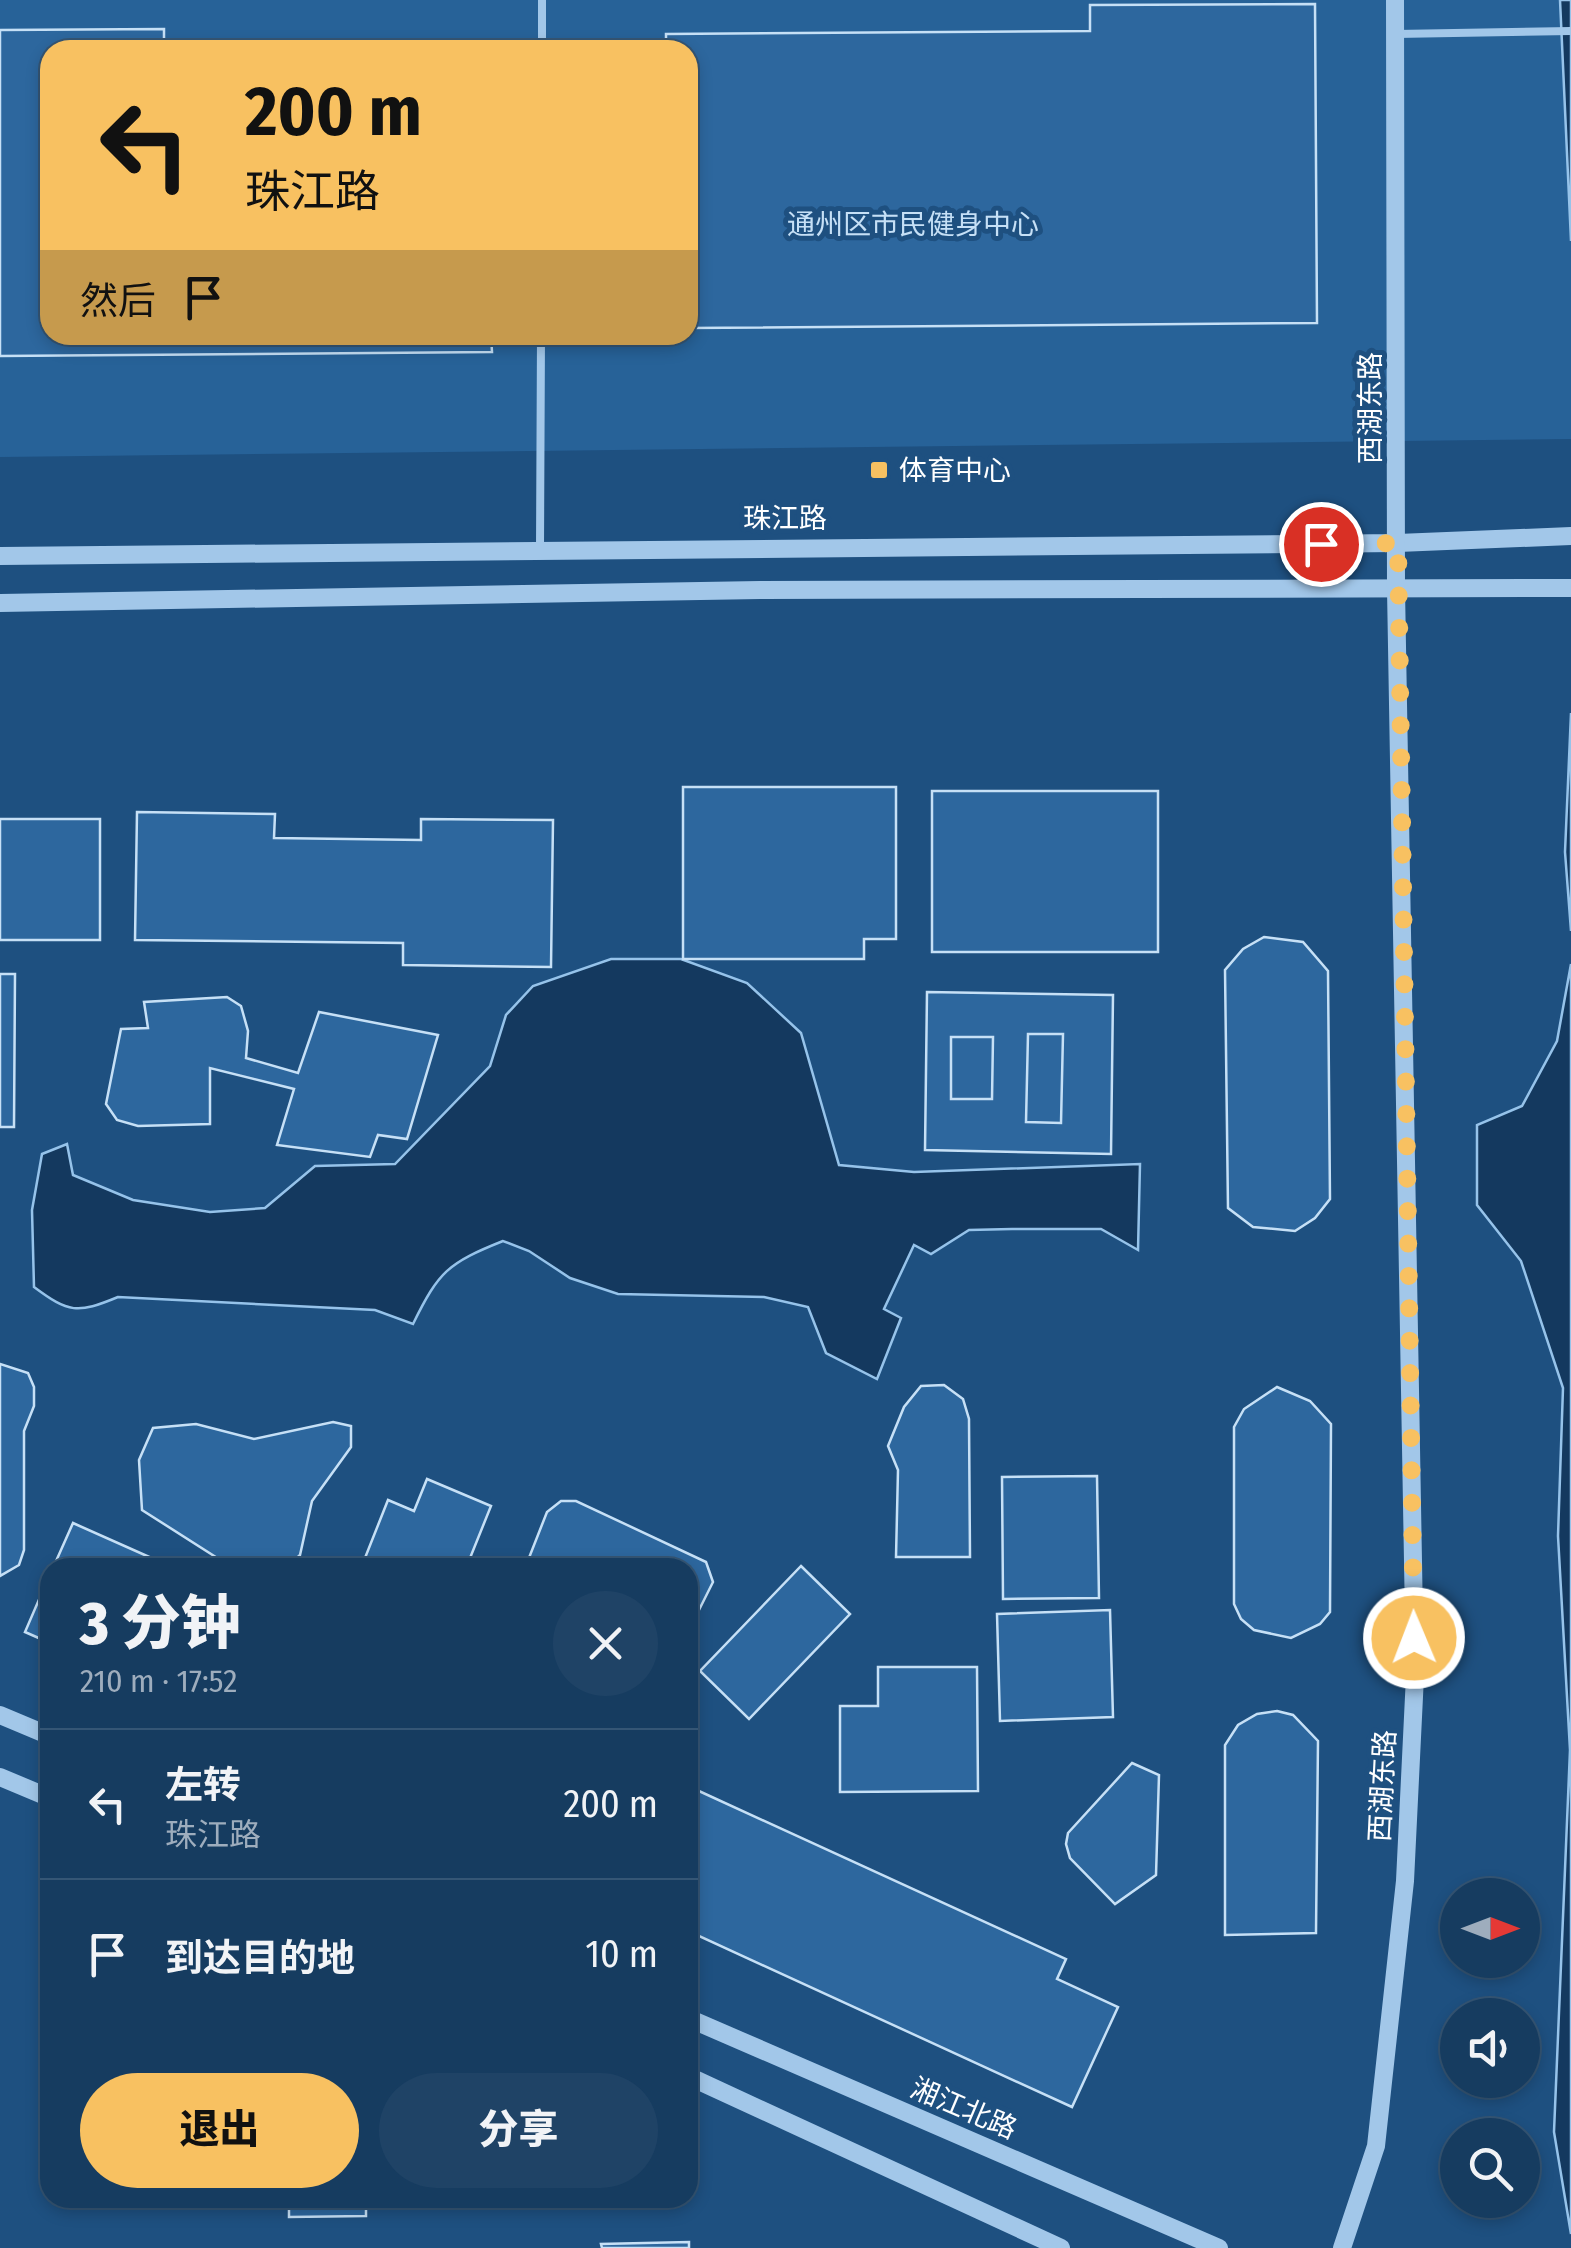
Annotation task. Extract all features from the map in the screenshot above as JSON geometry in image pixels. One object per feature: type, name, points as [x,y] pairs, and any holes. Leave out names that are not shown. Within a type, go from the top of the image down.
[{"type":"street","name":"西湖东路","points":[[1342,2248],[1376,2146],[1405,1881],[1415,1676],[1396,589],[1395,0]]},
{"type":"street","name":"珠江路","points":[[0,556],[1398,543],[1571,536]]},
{"type":"street","points":[[0,603],[760,590],[1562,588]]},
{"type":"street","points":[[0,1715],[40,1732]]},
{"type":"street","points":[[0,1776],[40,1794]]},
{"type":"street","name":"湘江北路","points":[[698,2022],[1219,2248]]},
{"type":"street","points":[[698,2081],[1061,2248]]},
{"type":"lane","points":[[542,0],[542,40]]},
{"type":"lane","points":[[1396,34],[1571,31]]},
{"type":"lane","points":[[540,549],[541,345]]},
{"type":"green space","name":"通州区市民健身中心","points":[[0,0],[1571,0],[1571,439],[0,457]]},
{"type":"shaded area","points":[[1560,0],[1571,0],[1571,241]]},
{"type":"shaded area","points":[[1571,713],[1571,931],[1565,852]]},
{"type":"shaded area","points":[[611,959],[681,959],[747,983],[801,1033],[839,1165],[914,1172],[1140,1164],[1138,1250],[1101,1229],[969,1230],[931,1254],[914,1245],[884,1309],[901,1318],[877,1379],[826,1353],[808,1307],[764,1297],[618,1294],[570,1278],[529,1251],[503,1241],[447,1271],[413,1324],[375,1310],[118,1297],[74,1308],[56,1302],[34,1287],[32,1210],[42,1154],[67,1144],[73,1175],[133,1200],[210,1212],[265,1208],[315,1166],[395,1164],[490,1066],[506,1015],[533,986]]},
{"type":"shaded area","points":[[1571,964],[1571,2234],[1554,2132],[1570,1750],[1558,1536],[1563,1388],[1521,1261],[1477,1205],[1477,1125],[1522,1106],[1557,1041]]},
{"type":"building","points":[[1315,4],[1317,323],[698,328],[698,40],[666,40],[666,34],[1090,31],[1090,5]]},
{"type":"building","points":[[164,29],[164,40],[40,40],[40,345],[492,345],[492,352],[0,356],[0,30]]},
{"type":"building","points":[[683,787],[896,787],[896,939],[864,939],[864,959],[683,959]]},
{"type":"building","points":[[932,791],[1158,791],[1158,952],[932,952]]},
{"type":"building","points":[[137,812],[275,814],[274,838],[421,840],[421,819],[553,820],[551,967],[403,965],[403,943],[135,940]]},
{"type":"building","points":[[0,819],[100,819],[100,940],[0,940]]},
{"type":"building","points":[[1264,937],[1303,942],[1328,971],[1330,1199],[1315,1218],[1295,1231],[1253,1227],[1228,1208],[1225,970],[1243,949]]},
{"type":"building","points":[[0,974],[15,974],[14,1127],[0,1127]]},
{"type":"building","points":[[927,992],[1113,995],[1111,1154],[925,1150]]},
{"type":"building","points":[[227,997],[241,1006],[248,1031],[246,1058],[298,1073],[319,1012],[438,1035],[407,1139],[378,1135],[370,1157],[277,1145],[294,1089],[210,1068],[210,1124],[138,1126],[117,1120],[106,1104],[121,1029],[148,1028],[144,1002]]},
{"type":"building","points":[[1028,1034],[1063,1034],[1061,1123],[1026,1122]]},
{"type":"building","points":[[951,1037],[993,1037],[992,1099],[951,1099]]},
{"type":"building","points":[[0,1364],[28,1373],[34,1387],[34,1406],[24,1431],[24,1550],[19,1565],[0,1576]]},
{"type":"building","points":[[944,1385],[963,1399],[969,1419],[970,1557],[896,1557],[898,1470],[888,1446],[904,1407],[921,1386]]},
{"type":"building","points":[[1277,1387],[1310,1401],[1331,1424],[1330,1612],[1320,1624],[1291,1638],[1254,1630],[1241,1619],[1234,1604],[1234,1427],[1244,1409]]},
{"type":"building","points":[[333,1422],[351,1426],[351,1447],[312,1501],[297,1558],[217,1558],[142,1510],[139,1460],[153,1428],[196,1424],[254,1439]]},
{"type":"building","points":[[1097,1476],[1099,1598],[1003,1599],[1002,1477]]},
{"type":"building","points":[[427,1479],[491,1506],[470,1558],[365,1558],[388,1500],[414,1511]]},
{"type":"building","points":[[561,1501],[576,1501],[697,1558],[529,1558],[547,1512]]},
{"type":"building","points":[[73,1523],[152,1558],[57,1558]]},
{"type":"building","points":[[698,1558],[706,1562],[713,1582],[698,1612]]},
{"type":"building","points":[[801,1566],[850,1614],[749,1719],[700,1671]]},
{"type":"building","points":[[40,1597],[40,1639],[25,1632]]},
{"type":"building","points":[[1110,1610],[1113,1717],[1000,1721],[997,1614]]},
{"type":"building","points":[[878,1667],[977,1667],[978,1791],[840,1792],[840,1706],[878,1706]]},
{"type":"building","points":[[1277,1711],[1293,1715],[1318,1741],[1316,1933],[1225,1935],[1225,1745],[1238,1725],[1257,1714]]},
{"type":"building","points":[[1132,1763],[1159,1775],[1156,1875],[1115,1904],[1070,1858],[1066,1844],[1068,1833]]},
{"type":"building","points":[[698,1791],[1066,1959],[1057,1979],[1118,2007],[1072,2107],[698,1936]]},
{"type":"building","points":[[289,2208],[366,2208],[366,2216],[289,2217]]},
{"type":"building","points":[[689,2242],[689,2248],[602,2248],[601,2244]]},
{"type":"place","name":"体育中心","points":[[879,470]]},
{"type":"route","points":[[1321,544],[1398,543],[1414,1638]]}]
